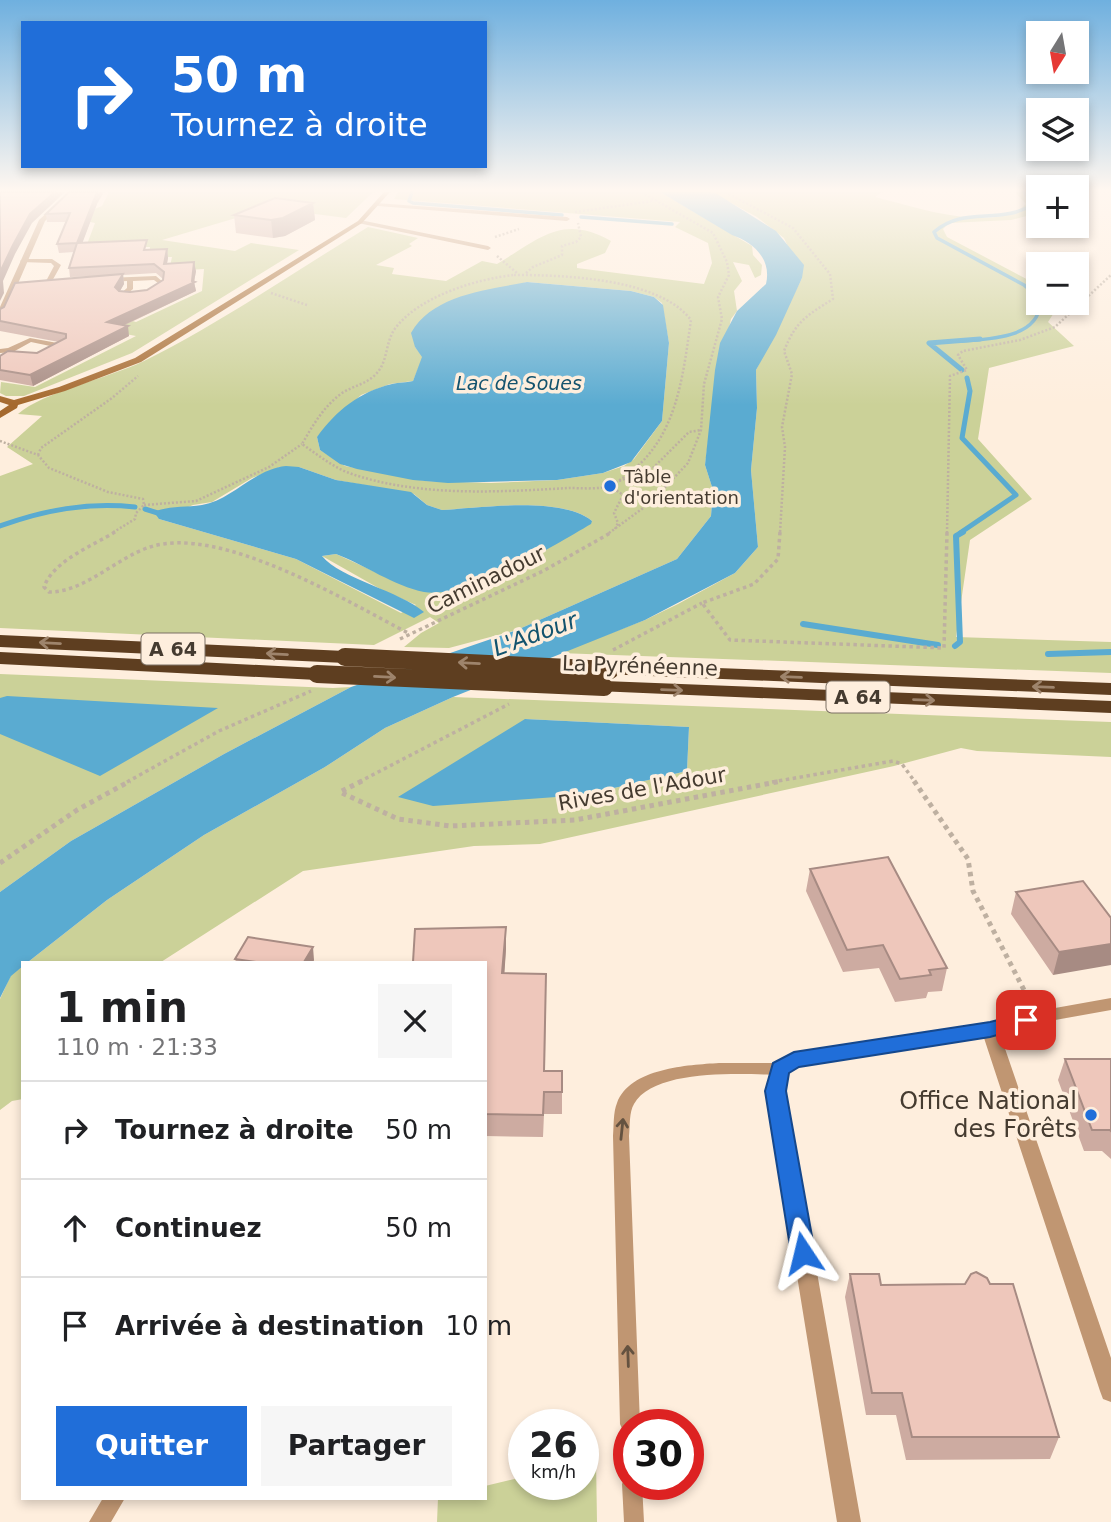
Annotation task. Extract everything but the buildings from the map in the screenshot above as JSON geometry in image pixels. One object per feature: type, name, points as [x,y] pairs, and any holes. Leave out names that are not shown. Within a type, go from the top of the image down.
[{"type":"highway","name":"La Pyrénéenne","points":[[0,641],[607,670],[1111,689]]},
{"type":"highway","name":"La Pyrénéenne","points":[[0,658],[317,681],[607,670],[1111,707]]},
{"type":"main road","points":[[0,399],[13,403],[62,389],[138,360],[294,263]]},
{"type":"main road","points":[[0,415],[12,409],[13,403]]},
{"type":"street","points":[[0,316],[22,263]]},
{"type":"street","points":[[849,1522],[776,1091],[780,1069],[794,1060],[990,1030],[1044,1016],[1111,1004]]},
{"type":"street","points":[[990,1030],[1111,1391]]},
{"type":"lane","points":[[48,283],[58,265],[55,263]]},
{"type":"lane","points":[[95,281],[130,279],[156,278],[161,283],[160,289],[139,298],[123,297],[130,289],[130,279]]},
{"type":"lane","points":[[36,284],[60,283]]},
{"type":"lane","points":[[12,285],[24,285]]},
{"type":"lane","points":[[0,353],[30,341],[64,346],[47,354]]},
{"type":"lane","points":[[0,353],[25,357]]},
{"type":"lane","points":[[630,1409],[621,1136],[625,1103],[635,1090],[648,1081],[688,1071],[780,1069]]},
{"type":"lane","points":[[99,1522],[114,1500]]},
{"type":"lane","points":[[633,1500],[634,1522]]},
{"type":"path","points":[[506,263],[518,273]]},
{"type":"path","points":[[526,274],[543,263]]},
{"type":"path","name":"Caminadour","points":[[391,644],[545,570],[615,530],[650,503],[688,463],[701,430],[704,384],[722,319],[718,297],[729,275],[727,263]]},
{"type":"path","points":[[607,670],[702,603],[754,584],[778,559],[785,447],[782,427],[792,374],[784,351],[792,330],[801,319],[833,299],[830,274],[821,263]]},
{"type":"path","points":[[410,634],[262,563],[218,548],[188,543],[167,543],[146,548],[64,592],[49,592],[44,587],[47,578],[55,569],[135,519],[136,513],[144,505],[196,501],[269,467],[302,444],[317,419],[339,395],[375,375],[385,362],[387,341],[402,321],[457,285],[518,273],[614,284],[654,292],[686,312],[691,320],[678,403],[668,429],[653,451],[618,482]]},
{"type":"path","points":[[702,603],[730,640],[944,648],[950,376],[967,370],[957,355],[963,351],[1020,340],[1055,327],[1111,275]]},
{"type":"path","points":[[271,293],[307,305]]},
{"type":"path","points":[[302,444],[335,467],[355,475],[387,482],[469,490],[610,486],[646,474],[664,461],[689,432],[701,430]]},
{"type":"path","points":[[0,441],[38,455],[49,468],[90,485],[143,499],[144,505]]},
{"type":"path","points":[[610,486],[623,495],[650,503]]},
{"type":"path","points":[[615,530],[618,523],[614,513],[623,495]]},
{"type":"path","points":[[0,863],[77,810],[219,731],[317,681]]},
{"type":"path","name":"Rives de l'Adour","points":[[521,698],[340,792],[398,819],[450,826],[561,821],[893,761],[902,764],[968,859],[973,891],[1024,990],[1044,1016]]},
{"type":"green space","points":[[171,263],[278,263],[132,353],[24,396],[6,396],[0,393],[1,382],[35,387],[136,336],[41,318],[66,302],[136,322],[202,291],[204,269],[169,271]]},
{"type":"green space","points":[[310,263],[380,263],[376,265],[394,268],[392,274],[446,281],[478,263],[579,263],[577,268],[704,284],[712,263],[733,263],[742,281],[734,291],[737,311],[731,319],[712,411],[705,465],[713,490],[711,516],[677,559],[517,630],[449,648],[404,647],[439,623],[430,617],[374,645],[0,628],[0,476],[33,464],[7,447],[42,416],[18,414],[43,399],[144,361],[230,313]],"holes":[[[527,282],[631,291],[654,297],[662,303],[669,343],[662,421],[634,459],[624,466],[603,473],[557,480],[491,483],[425,481],[345,466],[320,450],[317,437],[361,395],[390,384],[413,381],[423,357],[415,347],[520,284]],[[280,467],[299,467],[336,480],[414,494],[427,505],[442,510],[542,506],[579,513],[592,521],[404,585],[336,554],[322,556],[382,590],[416,605],[401,613],[296,559],[159,519],[193,505],[212,502],[252,478]]]},
{"type":"green space","points":[[738,263],[760,263],[761,275],[755,278],[749,265]]},
{"type":"green space","points":[[795,263],[996,263],[1026,279],[1026,315],[1053,315],[1048,322],[1074,346],[989,368],[978,439],[1032,499],[970,540],[956,637],[1111,642],[1111,673],[559,653],[645,620],[678,604],[735,573],[758,547],[751,470],[757,408],[756,370],[802,278]]},
{"type":"green space","points":[[0,674],[351,687],[224,754],[71,841],[0,892]]},
{"type":"green space","points":[[453,697],[1111,722],[1111,757],[961,748],[894,766],[540,844],[474,846],[303,871],[163,961],[29,961],[107,900],[204,835],[325,767],[385,728]],"holes":[[[525,719],[689,727],[687,771],[584,795]]]},
{"type":"green space","points":[[21,968],[21,1099],[12,1101],[0,1110],[0,999],[11,975]]},
{"type":"green space","points":[[508,1481],[508,1500],[597,1500],[597,1522],[437,1522],[438,1500],[487,1500],[487,1486]]},
{"type":"water","name":"L'Adour","points":[[765,263],[804,265],[802,278],[776,335],[756,370],[757,408],[751,470],[758,547],[735,573],[645,620],[453,697],[385,728],[325,767],[204,835],[107,900],[29,961],[21,961],[21,968],[11,976],[0,998],[0,892],[71,841],[224,754],[351,687],[517,630],[677,559],[711,516],[713,490],[705,465],[720,343],[737,311],[766,284]]},
{"type":"water","name":"Lac de Soues","points":[[527,282],[631,291],[654,297],[663,305],[669,343],[662,421],[631,462],[603,473],[557,480],[448,483],[413,480],[357,469],[340,464],[320,450],[317,437],[350,403],[380,387],[413,381],[422,357],[415,347],[411,333],[433,310],[479,291]]},
{"type":"water","points":[[299,467],[336,480],[411,492],[427,505],[442,510],[541,506],[578,513],[592,521],[509,569],[462,588],[441,592],[413,589],[336,554],[322,556],[343,572],[401,598],[424,612],[414,618],[296,559],[159,519],[154,512],[213,502],[274,468]]},
{"type":"water","points":[[7,696],[218,708],[100,776],[0,734],[0,698]]},
{"type":"water","points":[[525,719],[689,727],[687,771],[584,795],[433,806],[398,797]]},
{"type":"waterway","points":[[983,263],[1026,287]]},
{"type":"waterway","points":[[963,341],[1011,334],[1022,330],[1037,315]]},
{"type":"waterway","points":[[962,370],[929,343],[980,339]]},
{"type":"waterway","points":[[960,533],[1016,495],[962,438],[970,391],[967,378]]},
{"type":"waterway","points":[[0,526],[66,509],[135,507]]},
{"type":"waterway","points":[[145,509],[161,514]]},
{"type":"waterway","points":[[955,646],[960,642],[956,536],[963,532]]},
{"type":"waterway","points":[[803,624],[938,645]]},
{"type":"waterway","points":[[1048,654],[1111,652]]},
{"type":"place","name":"Tâble d'orientation","points":[[610,486]]},
{"type":"place","name":"Office National des Forêts","points":[[1091,1115]]},
{"type":"route","points":[[803,1253],[776,1091],[780,1069],[794,1060],[990,1030],[1026,1020]]}]
